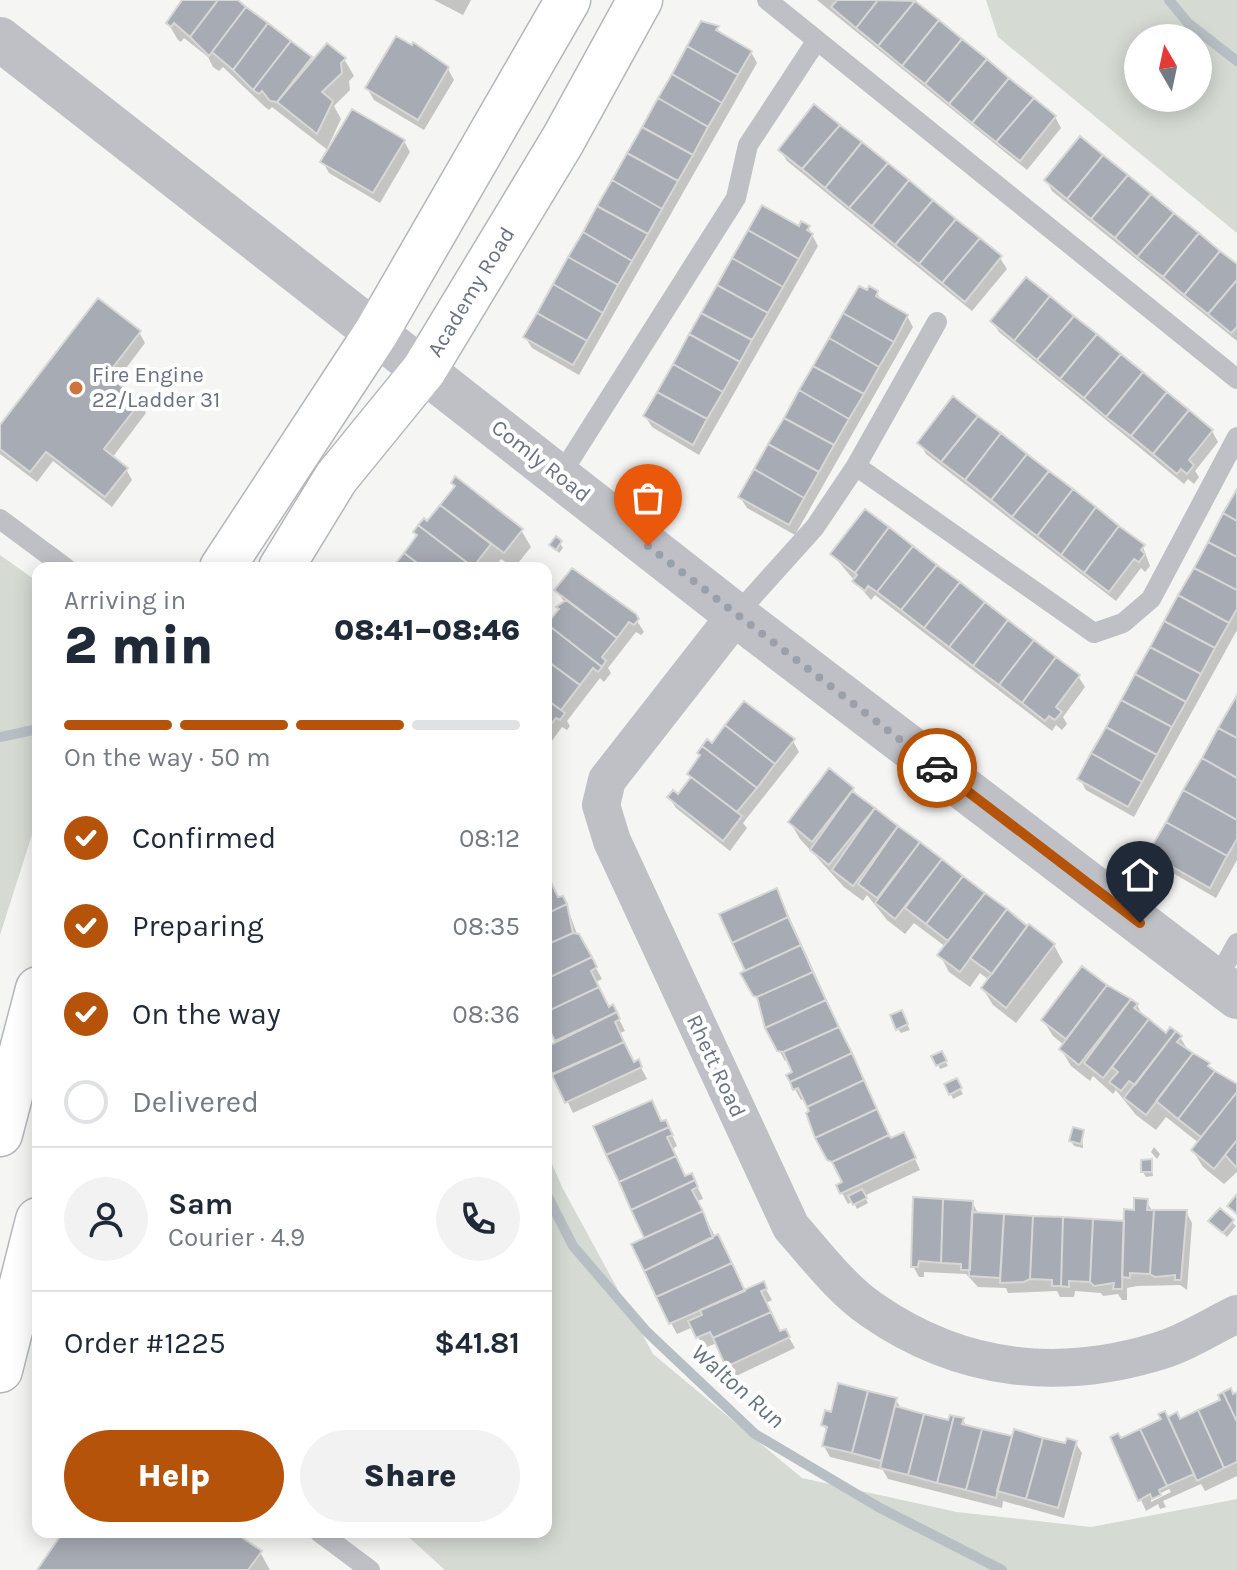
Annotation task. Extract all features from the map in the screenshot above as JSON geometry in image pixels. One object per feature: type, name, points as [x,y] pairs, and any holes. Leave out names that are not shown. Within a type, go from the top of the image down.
[{"type":"main road","points":[[226,562],[376,333],[568,0]]},
{"type":"main road","name":"Academy Road","points":[[285,562],[336,478],[424,370],[563,140],[640,0]]},
{"type":"main road","points":[[0,1134],[32,1012]]},
{"type":"main road","points":[[0,1370],[18,1312],[32,1248]]},
{"type":"street","name":"Comly Road","points":[[0,39],[736,615],[1226,989]]},
{"type":"street","name":"Rhett Road","points":[[736,615],[607,780],[601,805],[608,829],[651,927],[791,1227],[832,1274],[872,1310],[936,1345],[1005,1367],[1086,1365],[1160,1351],[1237,1314]]},
{"type":"lane","points":[[767,0],[1237,379]]},
{"type":"lane","points":[[560,476],[736,198],[748,145],[817,40]]},
{"type":"lane","points":[[736,615],[815,527],[856,466],[937,322]]},
{"type":"lane","points":[[856,466],[1094,633],[1123,623],[1151,599],[1237,437]]},
{"type":"lane","points":[[0,519],[58,562]]},
{"type":"lane","points":[[1226,989],[1237,943]]},
{"type":"lane","points":[[327,1538],[370,1570]]},
{"type":"shaded area","points":[[986,0],[1237,0],[1237,233],[998,37]]},
{"type":"shaded area","points":[[0,555],[32,578],[32,835],[0,935]]},
{"type":"shaded area","points":[[552,1164],[653,1354],[802,1478],[957,1512],[1091,1527],[1237,1499],[1237,1570],[445,1570],[410,1538],[552,1538]]},
{"type":"building","points":[[182,0],[218,0],[190,37],[174,23],[171,27],[166,23]]},
{"type":"building","points":[[218,0],[238,0],[246,7],[209,56],[190,37]]},
{"type":"building","points":[[837,0],[878,0],[856,28],[831,7]]},
{"type":"building","points":[[878,0],[915,1],[878,46],[856,28]]},
{"type":"building","points":[[915,1],[939,20],[902,66],[878,46]]},
{"type":"building","points":[[246,7],[268,23],[233,70],[212,52]]},
{"type":"building","points":[[939,20],[962,39],[925,84],[902,66]]},
{"type":"building","points":[[701,21],[719,26],[716,30],[752,51],[738,75],[687,46]]},
{"type":"building","points":[[268,23],[291,41],[253,90],[233,70]]},
{"type":"building","points":[[396,36],[412,45],[413,42],[449,67],[418,120],[365,88]]},
{"type":"building","points":[[962,39],[987,59],[949,104],[925,84]]},
{"type":"building","points":[[291,41],[312,57],[277,102],[270,101],[262,91],[259,94],[253,90]]},
{"type":"building","points":[[327,43],[346,58],[341,63],[342,73],[322,92],[333,101],[317,134],[277,102]]},
{"type":"building","points":[[687,46],[738,75],[722,103],[672,74]]},
{"type":"building","points":[[987,59],[1009,78],[972,123],[949,104]]},
{"type":"building","points":[[672,74],[722,103],[708,127],[658,98]]},
{"type":"building","points":[[1009,78],[1034,98],[996,142],[972,123]]},
{"type":"building","points":[[658,98],[708,127],[693,155],[642,127]]},
{"type":"building","points":[[1034,98],[1056,116],[1020,161],[996,142]]},
{"type":"building","points":[[814,104],[840,125],[802,169],[778,150]]},
{"type":"building","points":[[352,109],[405,140],[373,193],[320,162]]},
{"type":"building","points":[[840,125],[862,142],[825,188],[802,169]]},
{"type":"building","points":[[642,127],[693,155],[678,181],[627,153]]},
{"type":"building","points":[[1080,136],[1103,155],[1067,199],[1044,180]]},
{"type":"building","points":[[862,142],[888,163],[849,208],[825,188]]},
{"type":"building","points":[[627,153],[678,181],[662,209],[612,180]]},
{"type":"building","points":[[1103,155],[1128,175],[1091,219],[1067,199]]},
{"type":"building","points":[[888,163],[909,180],[872,226],[849,208]]},
{"type":"building","points":[[1128,175],[1151,194],[1115,238],[1091,219]]},
{"type":"building","points":[[612,180],[662,209],[648,234],[597,206]]},
{"type":"building","points":[[909,180],[933,200],[895,245],[872,226]]},
{"type":"building","points":[[1151,194],[1174,213],[1137,257],[1115,238]]},
{"type":"building","points":[[933,200],[956,219],[919,264],[895,245]]},
{"type":"building","points":[[762,205],[799,226],[801,221],[810,226],[807,230],[813,234],[799,259],[748,230]]},
{"type":"building","points":[[597,206],[648,234],[632,261],[583,232]]},
{"type":"building","points":[[1174,213],[1199,233],[1163,277],[1137,257]]},
{"type":"building","points":[[956,219],[980,238],[942,283],[919,264]]},
{"type":"building","points":[[748,230],[799,259],[783,287],[732,258]]},
{"type":"building","points":[[583,232],[632,261],[618,285],[568,257]]},
{"type":"building","points":[[1199,233],[1220,251],[1184,295],[1163,277]]},
{"type":"building","points":[[980,238],[1002,256],[965,302],[942,283]]},
{"type":"building","points":[[1220,251],[1237,264],[1237,280],[1208,314],[1184,295]]},
{"type":"building","points":[[568,257],[618,285],[603,313],[553,284]]},
{"type":"building","points":[[732,258],[783,287],[768,313],[717,285]]},
{"type":"building","points":[[1026,277],[1050,296],[1014,341],[990,321]]},
{"type":"building","points":[[1237,280],[1237,327],[1231,333],[1208,314]]},
{"type":"building","points":[[553,284],[603,313],[587,341],[537,313]]},
{"type":"building","points":[[717,285],[768,313],[752,340],[701,313]]},
{"type":"building","points":[[859,286],[867,290],[869,286],[878,291],[876,296],[908,315],[894,342],[843,313]]},
{"type":"building","points":[[1050,296],[1074,316],[1037,360],[1014,341]]},
{"type":"building","name":"Fire Engine 22/Ladder 31","points":[[98,298],[141,331],[107,375],[141,401],[104,449],[128,468],[105,497],[46,452],[30,472],[0,449],[0,425]]},
{"type":"building","points":[[537,313],[587,341],[573,365],[523,337]]},
{"type":"building","points":[[701,313],[752,340],[740,362],[689,334]]},
{"type":"building","points":[[843,313],[894,342],[879,367],[829,338]]},
{"type":"building","points":[[1074,316],[1097,334],[1060,379],[1037,360]]},
{"type":"building","points":[[689,334],[740,362],[723,392],[673,364]]},
{"type":"building","points":[[1097,334],[1121,354],[1084,398],[1060,379]]},
{"type":"building","points":[[829,338],[879,367],[864,394],[813,366]]},
{"type":"building","points":[[1121,354],[1143,372],[1106,417],[1084,398]]},
{"type":"building","points":[[673,364],[723,392],[707,419],[657,392]]},
{"type":"building","points":[[813,366],[864,394],[849,419],[799,390]]},
{"type":"building","points":[[1143,372],[1167,392],[1131,436],[1106,417]]},
{"type":"building","points":[[799,390],[849,419],[834,445],[784,418]]},
{"type":"building","points":[[657,392],[707,419],[693,445],[643,416]]},
{"type":"building","points":[[1167,392],[1189,410],[1153,454],[1131,436]]},
{"type":"building","points":[[953,396],[978,416],[941,462],[917,443]]},
{"type":"building","points":[[1189,410],[1213,430],[1189,460],[1194,465],[1187,474],[1181,469],[1177,474],[1153,454]]},
{"type":"building","points":[[978,416],[1001,433],[965,480],[941,462]]},
{"type":"building","points":[[784,418],[834,445],[819,472],[768,444]]},
{"type":"building","points":[[1001,433],[1027,454],[991,500],[965,480]]},
{"type":"building","points":[[768,444],[819,472],[804,498],[754,469]]},
{"type":"building","points":[[1027,454],[1049,471],[1012,517],[991,500]]},
{"type":"building","points":[[754,469],[804,498],[789,525],[738,497]]},
{"type":"building","points":[[1049,471],[1073,489],[1037,536],[1012,517]]},
{"type":"building","points":[[455,476],[523,529],[504,553],[440,505],[455,486],[451,483]]},
{"type":"building","points":[[1073,489],[1096,507],[1061,555],[1037,536]]},
{"type":"building","points":[[1237,489],[1237,521],[1223,513]]},
{"type":"building","points":[[440,505],[491,544],[477,562],[466,562],[418,525],[424,518],[427,521]]},
{"type":"building","points":[[1096,507],[1119,526],[1084,573],[1061,555]]},
{"type":"building","points":[[865,509],[889,527],[855,573],[830,554]]},
{"type":"building","points":[[1223,513],[1237,521],[1237,557],[1208,542]]},
{"type":"building","points":[[418,525],[466,562],[416,562],[404,553],[417,535],[413,532]]},
{"type":"building","points":[[1119,526],[1145,545],[1141,550],[1145,554],[1139,562],[1134,559],[1109,592],[1084,573]]},
{"type":"building","points":[[889,527],[913,546],[877,592],[868,586],[865,591],[852,581],[857,575],[855,573]]},
{"type":"building","points":[[556,536],[562,541],[556,550],[549,545]]},
{"type":"building","points":[[1208,542],[1237,557],[1237,590],[1194,568]]},
{"type":"building","points":[[913,546],[937,565],[901,610],[877,592]]},
{"type":"building","points":[[404,553],[416,562],[397,562]]},
{"type":"building","points":[[937,565],[960,582],[924,628],[901,610]]},
{"type":"building","points":[[572,568],[636,614],[639,619],[634,625],[629,622],[617,638],[554,590]]},
{"type":"building","points":[[1194,568],[1237,590],[1237,609],[1229,623],[1178,595]]},
{"type":"building","points":[[960,582],[985,602],[949,647],[924,628]]},
{"type":"building","points":[[1178,595],[1229,623],[1215,648],[1164,621]]},
{"type":"building","points":[[566,600],[617,638],[602,657],[606,661],[602,667],[552,628],[552,618],[559,609],[556,607]]},
{"type":"building","points":[[985,602],[1008,620],[973,666],[949,647]]},
{"type":"building","points":[[1008,620],[1034,640],[999,685],[973,666]]},
{"type":"building","points":[[1164,621],[1215,648],[1201,674],[1150,647]]},
{"type":"building","points":[[552,628],[602,667],[598,672],[593,668],[580,685],[552,664]]},
{"type":"building","points":[[1034,640],[1056,657],[1022,703],[999,685]]},
{"type":"building","points":[[1150,647],[1201,674],[1186,702],[1135,674]]},
{"type":"building","points":[[1056,657],[1080,675],[1056,707],[1062,712],[1055,720],[1049,716],[1045,721],[1022,703]]},
{"type":"building","points":[[552,664],[580,685],[561,710],[552,703]]},
{"type":"building","points":[[1135,674],[1186,702],[1172,727],[1121,700]]},
{"type":"building","points":[[1237,695],[1237,738],[1218,728]]},
{"type":"building","points":[[1121,700],[1172,727],[1157,755],[1106,727]]},
{"type":"building","points":[[744,701],[795,739],[775,764],[725,725]]},
{"type":"building","points":[[552,703],[565,713],[560,720],[556,718],[552,723]]},
{"type":"building","points":[[725,725],[775,764],[757,788],[702,746],[707,739],[712,743]]},
{"type":"building","points":[[1106,727],[1157,755],[1142,782],[1091,753]]},
{"type":"building","points":[[1218,728],[1237,738],[1237,778],[1202,758]]},
{"type":"building","points":[[702,746],[757,788],[737,812],[687,774],[700,755],[697,753]]},
{"type":"building","points":[[1091,753],[1142,782],[1128,807],[1077,779]]},
{"type":"building","points":[[1202,758],[1237,778],[1237,820],[1183,790]]},
{"type":"building","points":[[829,768],[854,788],[812,842],[788,822]]},
{"type":"building","points":[[691,777],[742,816],[723,841],[667,797],[673,790],[678,794]]},
{"type":"building","points":[[1183,790],[1237,820],[1237,839],[1227,856],[1166,822]]},
{"type":"building","points":[[852,791],[875,808],[829,865],[810,850]]},
{"type":"building","points":[[875,808],[898,826],[853,886],[832,870]]},
{"type":"building","points":[[1166,822],[1227,856],[1210,888],[1148,853]]},
{"type":"building","points":[[898,826],[920,842],[877,898],[858,884]]},
{"type":"building","points":[[920,842],[942,859],[895,919],[875,903]]},
{"type":"building","points":[[942,859],[963,876],[926,924],[905,908]]},
{"type":"building","points":[[963,876],[985,893],[948,941],[926,924]]},
{"type":"building","points":[[552,884],[558,897],[563,896],[567,904],[552,911]]},
{"type":"building","points":[[777,888],[788,917],[732,943],[719,914]]},
{"type":"building","points":[[985,893],[1007,909],[960,972],[937,955]]},
{"type":"building","points":[[567,904],[573,933],[552,942],[552,911]]},
{"type":"building","points":[[1007,909],[1027,926],[992,974],[970,958]]},
{"type":"building","points":[[788,917],[801,945],[745,971],[732,943]]},
{"type":"building","points":[[1029,924],[1055,944],[1006,1008],[981,988]]},
{"type":"building","points":[[573,933],[579,934],[592,957],[552,976],[552,942]]},
{"type":"building","points":[[801,945],[813,972],[757,997],[753,996],[740,973]]},
{"type":"building","points":[[592,957],[597,967],[591,971],[599,987],[552,1009],[552,976]]},
{"type":"building","points":[[1082,966],[1107,985],[1066,1039],[1041,1020]]},
{"type":"building","points":[[813,972],[826,1000],[765,1028],[757,997]]},
{"type":"building","points":[[1107,985],[1131,999],[1079,1065],[1059,1049]]},
{"type":"building","points":[[599,987],[609,1007],[613,1004],[617,1012],[555,1041],[552,1035],[552,1009]]},
{"type":"building","points":[[1131,999],[1138,1004],[1134,1008],[1149,1019],[1103,1078],[1084,1063]]},
{"type":"building","points":[[826,1000],[839,1027],[783,1052],[777,1051],[765,1028]]},
{"type":"building","points":[[902,1010],[908,1024],[896,1030],[890,1015]]},
{"type":"building","points":[[617,1012],[620,1019],[615,1022],[624,1042],[552,1074],[552,1044]]},
{"type":"building","points":[[1149,1019],[1166,1033],[1170,1027],[1176,1031],[1135,1085],[1129,1081],[1121,1091],[1109,1082],[1118,1072],[1112,1067]]},
{"type":"building","points":[[839,1027],[852,1053],[790,1082],[786,1075],[792,1072],[783,1052]]},
{"type":"building","points":[[1176,1031],[1182,1036],[1177,1042],[1193,1053],[1146,1115],[1124,1098]]},
{"type":"building","points":[[624,1042],[634,1062],[639,1059],[642,1067],[565,1103],[552,1075]]},
{"type":"building","points":[[942,1051],[947,1061],[936,1066],[931,1056]]},
{"type":"building","points":[[852,1053],[864,1080],[807,1107],[798,1088],[793,1090],[790,1082]]},
{"type":"building","points":[[1193,1053],[1210,1063],[1208,1066],[1215,1071],[1178,1119],[1156,1101]]},
{"type":"building","points":[[1215,1071],[1237,1084],[1237,1092],[1201,1137],[1178,1119]]},
{"type":"building","points":[[957,1078],[962,1088],[949,1095],[944,1084]]},
{"type":"building","points":[[864,1080],[877,1109],[815,1138],[806,1113],[809,1111],[807,1107]]},
{"type":"building","points":[[1237,1092],[1237,1140],[1214,1169],[1191,1150]]},
{"type":"building","points":[[652,1100],[661,1121],[666,1120],[669,1127],[606,1155],[593,1126]]},
{"type":"building","points":[[877,1109],[889,1135],[832,1162],[827,1160],[815,1138]]},
{"type":"building","points":[[669,1127],[673,1135],[667,1137],[676,1156],[619,1182],[606,1155]]},
{"type":"building","points":[[1073,1127],[1084,1130],[1081,1144],[1069,1141]]},
{"type":"building","points":[[904,1132],[916,1158],[840,1194],[836,1185],[842,1182],[832,1162],[889,1135],[891,1138]]},
{"type":"building","points":[[1237,1140],[1237,1168],[1225,1155]]},
{"type":"building","points":[[676,1156],[685,1176],[692,1173],[695,1180],[631,1210],[619,1182]]},
{"type":"building","points":[[1152,1159],[1152,1172],[1141,1172],[1141,1160]]},
{"type":"building","points":[[695,1180],[698,1187],[692,1190],[703,1211],[644,1238],[631,1210]]},
{"type":"building","points":[[862,1189],[867,1198],[853,1205],[848,1196]]},
{"type":"building","points":[[1237,1196],[1237,1214],[1227,1206]]},
{"type":"building","points":[[913,1197],[943,1199],[941,1263],[919,1261],[918,1267],[911,1267]]},
{"type":"building","points":[[1134,1198],[1148,1199],[1147,1210],[1154,1210],[1150,1274],[1130,1273],[1130,1278],[1122,1277],[1124,1209],[1134,1210]]},
{"type":"building","points":[[943,1199],[973,1201],[970,1270],[961,1270],[961,1264],[941,1263]]},
{"type":"building","points":[[1220,1208],[1234,1220],[1223,1233],[1208,1221]]},
{"type":"building","points":[[1154,1210],[1187,1210],[1181,1280],[1175,1280],[1175,1275],[1155,1277],[1150,1274]]},
{"type":"building","points":[[703,1211],[713,1238],[644,1271],[631,1244]]},
{"type":"building","points":[[972,1212],[1004,1214],[1000,1278],[969,1276]]},
{"type":"building","points":[[1004,1214],[1033,1216],[1030,1279],[1024,1282],[1000,1283]]},
{"type":"building","points":[[1033,1216],[1063,1217],[1061,1286],[1052,1286],[1052,1280],[1030,1279]]},
{"type":"building","points":[[1063,1217],[1093,1219],[1090,1282],[1069,1281],[1069,1287],[1061,1286]]},
{"type":"building","points":[[1093,1219],[1124,1221],[1122,1289],[1113,1289],[1114,1283],[1094,1286],[1090,1282]]},
{"type":"building","points":[[718,1234],[732,1263],[656,1297],[644,1271]]},
{"type":"building","points":[[732,1263],[745,1291],[669,1324],[656,1297]]},
{"type":"building","points":[[764,1281],[767,1289],[761,1291],[771,1312],[713,1338],[710,1332],[696,1338],[688,1321],[702,1315],[700,1310]]},
{"type":"building","points":[[771,1312],[780,1331],[786,1329],[790,1337],[726,1367],[713,1338]]},
{"type":"building","points":[[838,1383],[868,1391],[852,1453],[822,1446],[827,1427],[821,1425],[825,1410],[831,1412]]},
{"type":"building","points":[[1231,1388],[1233,1394],[1237,1392],[1237,1422],[1223,1392]]},
{"type":"building","points":[[868,1391],[897,1398],[881,1461],[852,1453]]},
{"type":"building","points":[[1223,1392],[1237,1422],[1237,1462],[1224,1468],[1198,1410],[1220,1400],[1218,1395]]},
{"type":"building","points":[[895,1406],[924,1414],[908,1475],[880,1468]]},
{"type":"building","points":[[1198,1410],[1224,1468],[1197,1481],[1168,1417],[1177,1412],[1180,1419]]},
{"type":"building","points":[[1165,1411],[1194,1474],[1167,1486],[1140,1429],[1161,1419],[1158,1414]]},
{"type":"building","points":[[924,1414],[948,1420],[950,1415],[954,1416],[937,1483],[908,1475]]},
{"type":"building","points":[[954,1416],[964,1418],[962,1424],[982,1429],[966,1490],[937,1483]]},
{"type":"building","points":[[982,1429],[1012,1436],[996,1498],[966,1490]]},
{"type":"building","points":[[1014,1429],[1043,1438],[1026,1499],[997,1491]]},
{"type":"building","points":[[1140,1429],[1167,1486],[1159,1490],[1161,1495],[1152,1499],[1150,1494],[1138,1501],[1110,1437],[1118,1433],[1121,1438]]},
{"type":"building","points":[[1043,1438],[1065,1443],[1067,1438],[1077,1441],[1058,1508],[1026,1499]]},
{"type":"building","points":[[59,1538],[243,1538],[262,1551],[248,1570],[37,1570]]},
{"type":"waterway","points":[[1169,0],[1188,23],[1237,61]]},
{"type":"waterway","name":"Walton Run","points":[[0,737],[32,730]]},
{"type":"waterway","name":"Walton Run","points":[[552,1205],[573,1246],[647,1332],[755,1434],[880,1508],[1002,1570]]},
{"type":"way so far","points":[[648,546],[937,768]]},
{"type":"place","name":"Fire Engine 22/Ladder 31","points":[[76,388]]},
{"type":"route","points":[[937,768],[1140,923]]}]
